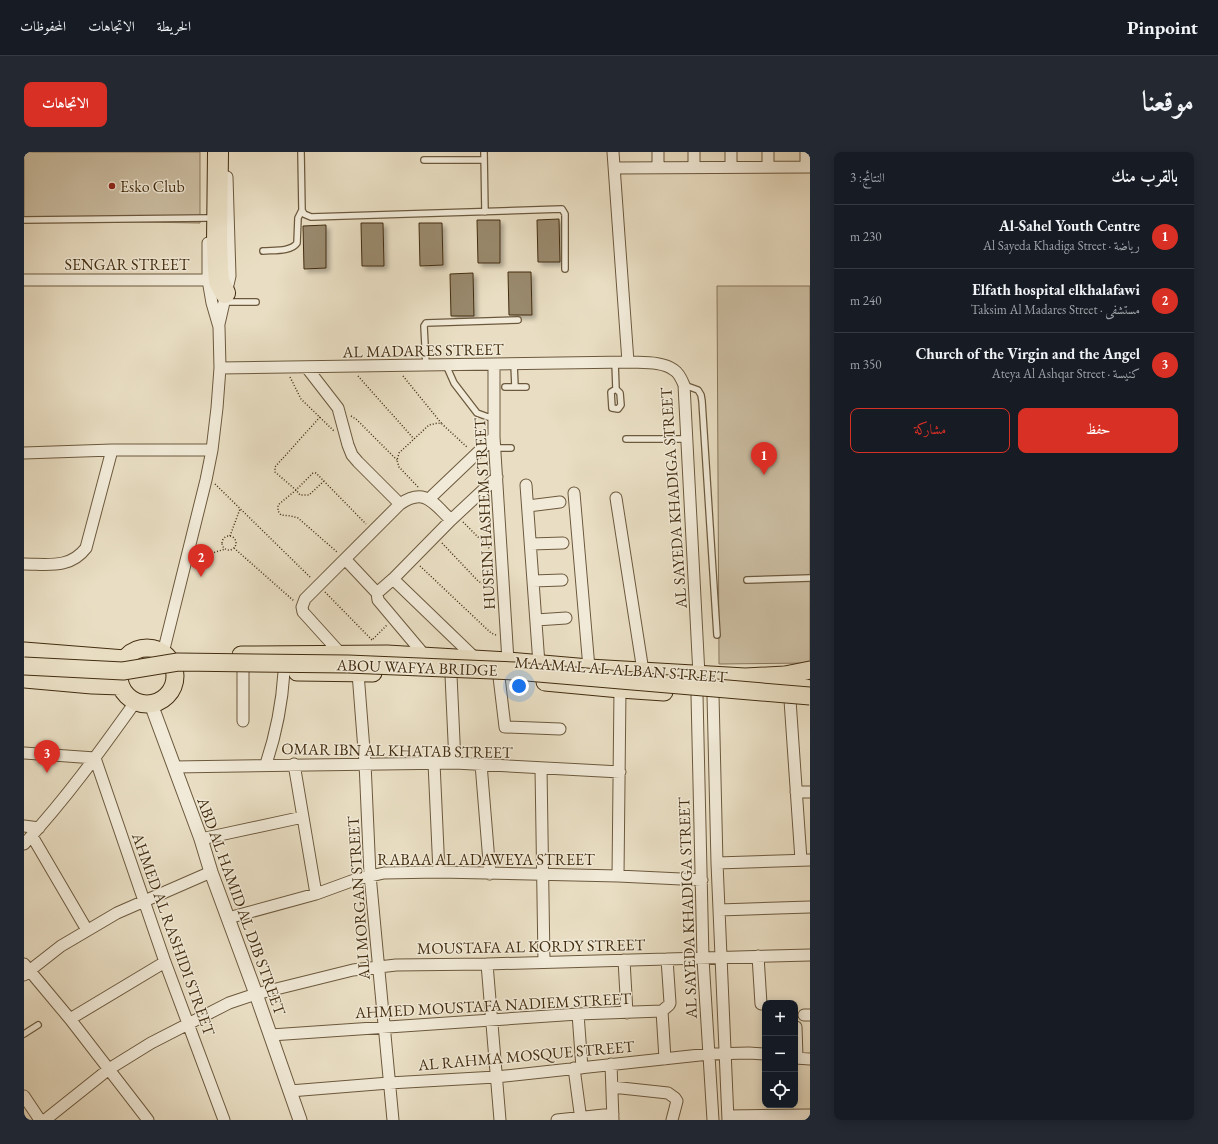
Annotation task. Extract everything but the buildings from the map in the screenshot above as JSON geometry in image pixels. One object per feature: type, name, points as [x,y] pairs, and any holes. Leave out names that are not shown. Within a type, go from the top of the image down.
[{"type":"highway","points":[[218,152],[217,242],[213,274],[219,281],[224,298]]},
{"type":"main road","points":[[143,648],[153,649],[168,659],[175,677],[171,691],[164,698],[143,702],[128,696],[121,686],[120,674],[120,668],[125,659],[133,652],[143,648]]},
{"type":"main road","points":[[24,651],[125,659]]},
{"type":"main road","name":"MAAMAL AL ALBAN STREET","points":[[168,659],[387,654],[745,677],[785,675],[810,670]]},
{"type":"main road","name":"MAAMAL AL ALBAN STREET","points":[[168,659],[243,670],[499,677],[620,689],[705,695],[805,698]]},
{"type":"main road","name":"ABOU WAFYA BRIDGE","points":[[24,666],[123,671],[178,662],[348,664],[515,672],[805,698]]},
{"type":"main road","points":[[649,672],[656,691]]},
{"type":"main road","points":[[745,677],[805,698]]},
{"type":"main road","points":[[24,679],[121,686]]},
{"type":"street","points":[[168,659],[187,561],[212,450],[217,408],[220,368],[218,327],[212,303],[213,274],[208,218],[209,152]]},
{"type":"street","points":[[218,327],[230,276],[227,152]]},
{"type":"street","points":[[614,152],[628,362]]},
{"type":"street","points":[[658,152],[658,168]]},
{"type":"street","points":[[694,152],[694,167]]},
{"type":"street","points":[[731,152],[731,167]]},
{"type":"street","points":[[768,152],[768,167]]},
{"type":"street","points":[[615,168],[808,167],[806,152]]},
{"type":"street","name":"SENGAR STREET","points":[[24,280],[213,274]]},
{"type":"street","name":"AL MADARES STREET","points":[[220,368],[307,368],[628,362]]},
{"type":"street","name":"AL SAYEDA KHADIGA STREET","points":[[628,362],[662,365],[674,369],[680,376],[684,386],[699,675]]},
{"type":"street","name":"HUSEIN HASHEM STREET","points":[[494,365],[494,437],[508,661]]},
{"type":"street","points":[[307,368],[338,408],[352,455],[400,504]]},
{"type":"street","points":[[429,499],[494,437]]},
{"type":"street","points":[[24,453],[112,450],[212,450]]},
{"type":"street","points":[[24,564],[65,564],[80,555],[86,548],[112,450]]},
{"type":"street","points":[[377,593],[497,477]]},
{"type":"street","points":[[526,485],[539,664]]},
{"type":"street","points":[[574,493],[590,668]]},
{"type":"street","points":[[341,654],[303,612],[302,607],[305,599],[346,560],[400,504],[409,498],[422,496],[429,499],[454,517]]},
{"type":"street","points":[[616,498],[649,672]]},
{"type":"street","points":[[528,506],[560,502]]},
{"type":"street","points":[[531,544],[563,543]]},
{"type":"street","points":[[346,560],[377,593],[378,600],[426,657]]},
{"type":"street","points":[[393,579],[476,659]]},
{"type":"street","points":[[533,581],[562,580]]},
{"type":"street","points":[[536,620],[566,618]]},
{"type":"street","points":[[243,670],[243,721]]},
{"type":"street","points":[[266,764],[280,716],[284,672]]},
{"type":"street","name":"ALI MORGAN STREET","points":[[358,673],[365,763],[370,875],[393,1120]]},
{"type":"street","points":[[451,675],[455,763]]},
{"type":"street","points":[[499,677],[505,727],[560,729]]},
{"type":"street","points":[[618,876],[620,689]]},
{"type":"street","name":"AL SAYEDA KHADIGA STREET","points":[[705,695],[718,867],[728,1118]]},
{"type":"street","name":"AL SAYEDA KHADIGA STREET","points":[[705,695],[702,875],[703,959],[713,1120]]},
{"type":"street","points":[[805,698],[796,792],[806,860]]},
{"type":"street","points":[[32,836],[95,758],[143,702]]},
{"type":"street","name":"ABD AL HAMID AL DIB STREET","points":[[143,702],[174,767],[271,1035],[300,1120]]},
{"type":"street","points":[[24,753],[95,758]]},
{"type":"street","name":"AHMED AL RASHIDI STREET","points":[[95,758],[165,962],[224,1120]]},
{"type":"street","points":[[434,763],[439,872]]},
{"type":"street","name":"OMAR IBN AL KHATAB STREET","points":[[174,767],[266,764],[455,763],[620,772]]},
{"type":"street","points":[[294,764],[316,894]]},
{"type":"street","points":[[481,764],[490,874]]},
{"type":"street","points":[[541,768],[544,962]]},
{"type":"street","points":[[796,792],[810,792]]},
{"type":"street","points":[[201,839],[303,817]]},
{"type":"street","points":[[24,826],[32,836],[87,930]]},
{"type":"street","name":"RABAA AL ADAWEYA STREET","points":[[228,918],[316,894],[357,878],[384,873],[439,872],[618,876],[702,875],[718,867],[806,860]]},
{"type":"street","points":[[148,1120],[70,1019],[26,970],[61,946],[118,913],[211,872]]},
{"type":"street","points":[[719,910],[810,907]]},
{"type":"street","name":"MOUSTAFA AL KORDY STREET","points":[[45,1120],[109,1069],[151,1043],[228,1003],[256,994],[353,970],[378,966],[703,959],[810,955]]},
{"type":"street","points":[[758,956],[761,1004]]},
{"type":"street","points":[[665,1059],[662,1011],[670,1003],[667,959]]},
{"type":"street","points":[[624,960],[627,1013]]},
{"type":"street","points":[[70,1019],[165,962]]},
{"type":"street","points":[[487,964],[490,1020],[500,1120]]},
{"type":"street","name":"AHMED MOUSTAFA NADIEM STREET","points":[[271,1035],[578,1014],[662,1011]]},
{"type":"street","points":[[578,1014],[578,1068],[581,1119]]},
{"type":"street","name":"AL RAHMA MOSQUE STREET","points":[[290,1091],[389,1083],[496,1077],[709,1054],[762,1054]]},
{"type":"street","points":[[798,1058],[810,1059]]},
{"type":"street","points":[[557,1120],[613,1117],[611,1064]]},
{"type":"street","points":[[612,1087],[668,1093],[672,1095],[677,1101],[672,1120]]},
{"type":"street","points":[[24,1096],[40,1120]]},
{"type":"street","points":[[728,1118],[808,1115]]},
{"type":"lane","points":[[263,251],[290,249],[297,244],[298,218],[302,210],[301,152]]},
{"type":"lane","points":[[484,152],[485,212]]},
{"type":"lane","points":[[424,160],[484,160]]},
{"type":"lane","points":[[302,210],[304,214],[311,217],[562,209],[565,214],[565,269]]},
{"type":"lane","points":[[24,220],[208,218]]},
{"type":"lane","points":[[224,298],[256,302]]},
{"type":"lane","points":[[426,366],[424,326],[426,323],[518,320]]},
{"type":"lane","points":[[615,362],[616,389]]},
{"type":"lane","points":[[514,364],[515,387]]},
{"type":"lane","points":[[446,365],[454,383],[477,413],[482,416],[494,416]]},
{"type":"lane","points":[[684,386],[698,390],[702,401],[717,635]]},
{"type":"lane","points":[[505,387],[526,387]]},
{"type":"lane","points":[[626,439],[687,438]]},
{"type":"lane","points":[[495,448],[511,448]]},
{"type":"lane","points":[[747,580],[810,578]]},
{"type":"lane","points":[[24,1034],[38,1024]]},
{"type":"path","points":[[395,366],[442,424],[475,455]]},
{"type":"path","points":[[350,367],[414,439]]},
{"type":"path","points":[[285,368],[301,399],[348,445]]},
{"type":"path","points":[[338,408],[356,419],[397,460],[399,467],[429,499]]},
{"type":"path","points":[[320,417],[275,467],[275,472],[300,495],[309,495],[324,481]]},
{"type":"path","points":[[397,460],[399,453],[429,425],[438,423],[442,424]]},
{"type":"path","points":[[346,560],[298,518],[295,516],[281,515],[278,511],[278,505],[313,473],[316,473],[373,531]]},
{"type":"path","points":[[206,476],[387,654]]},
{"type":"path","points":[[226,549],[222,544],[222,541],[226,537],[230,536],[240,509]]},
{"type":"path","points":[[454,517],[502,561]]},
{"type":"path","points":[[230,536],[236,542],[234,548]]},
{"type":"path","points":[[435,536],[483,584],[504,594]]},
{"type":"path","points":[[187,561],[234,548]]},
{"type":"path","points":[[234,548],[302,607]]},
{"type":"path","points":[[412,558],[491,633],[507,640]]},
{"type":"path","points":[[372,640],[394,618]]},
{"type":"shaded area","name":"Esko Club","points":[[24,152],[200,152],[200,223],[24,220]]},
{"type":"shaded area","points":[[717,286],[810,286],[810,663],[719,664]]},
{"type":"place","name":"Esko Club","points":[[112,186]]},
{"type":"place","name":"Al-Sahel Youth Centre","points":[[764,475]]},
{"type":"place","name":"Elfath hospital elkhalafawi","points":[[201,577]]},
{"type":"place","name":"Church of the Virgin and the Angel","points":[[47,773]]}]
